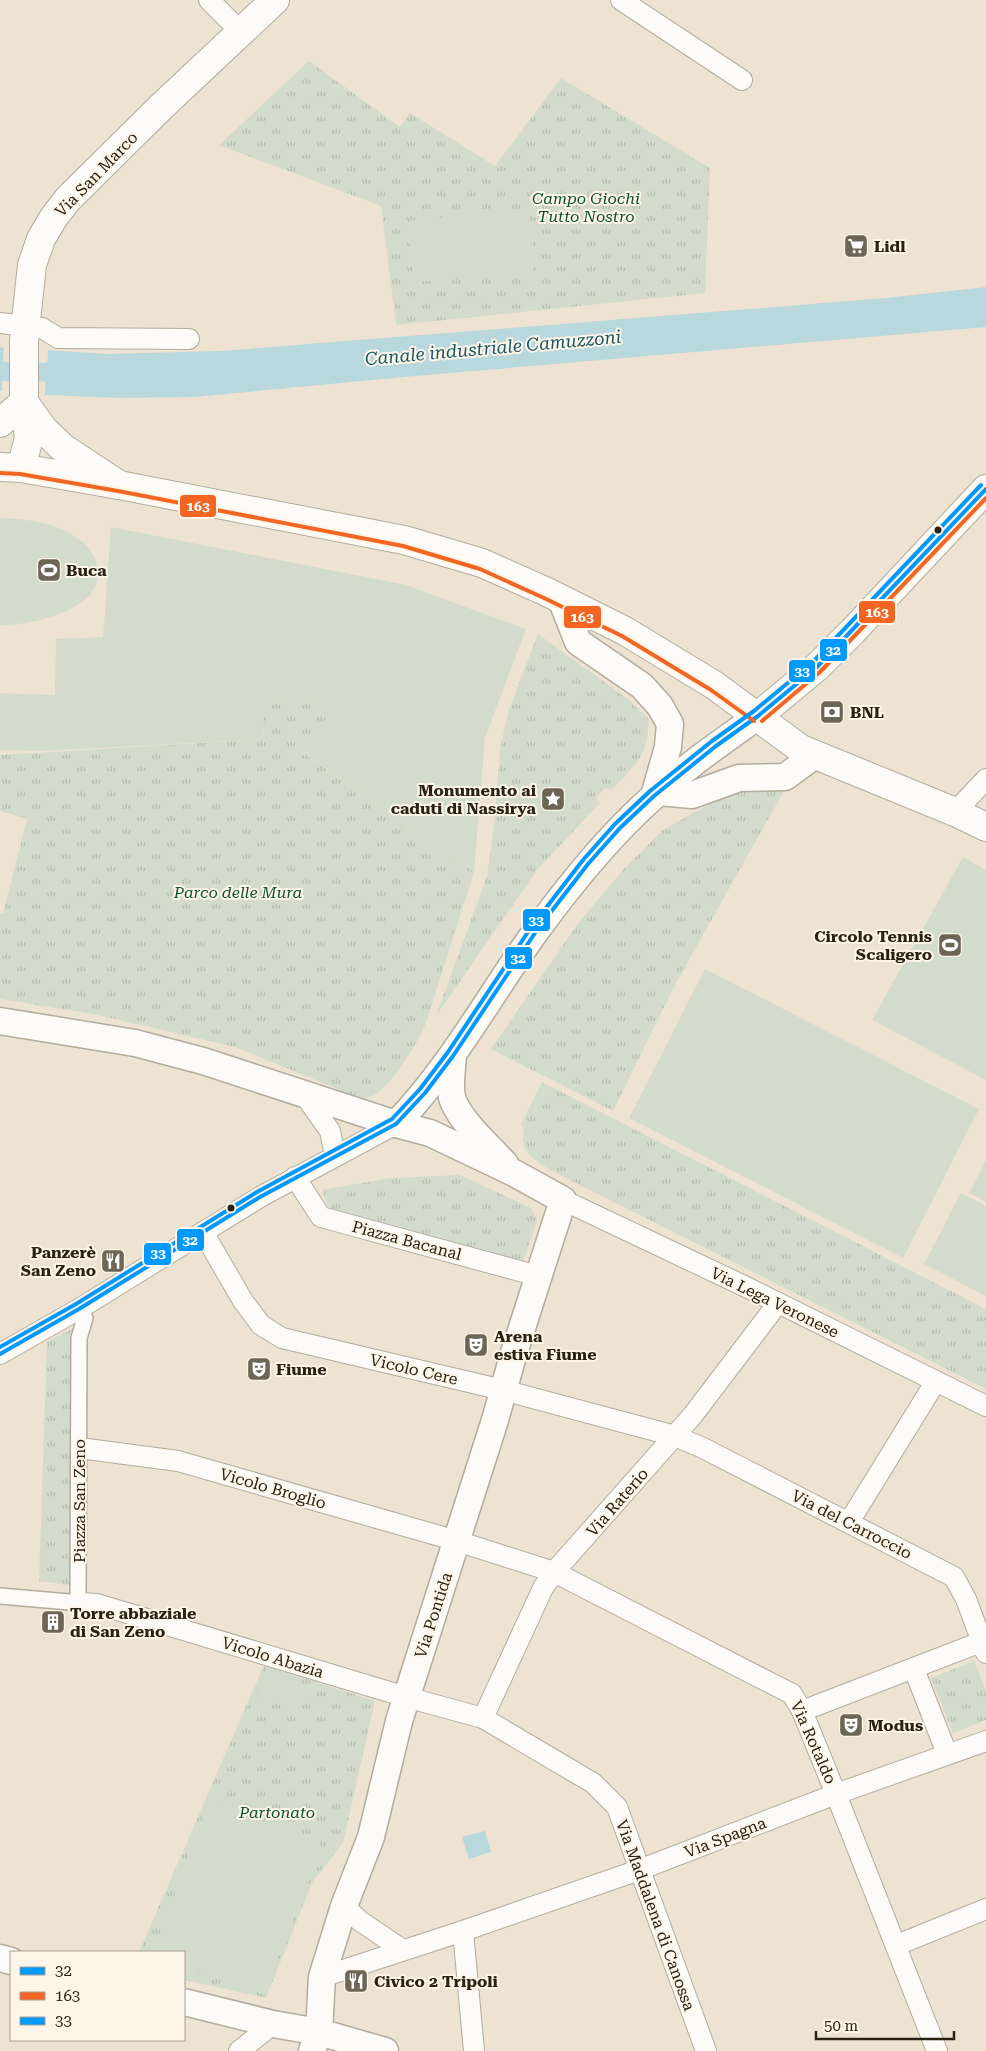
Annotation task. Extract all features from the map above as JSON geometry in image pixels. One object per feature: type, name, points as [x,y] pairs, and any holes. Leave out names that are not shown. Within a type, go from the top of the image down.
[{"type":"main road","name":"Via San Marco","points":[[10,467],[29,438],[17,330],[32,265],[41,239],[54,217],[68,199],[241,32],[263,4]]},
{"type":"main road","points":[[0,423],[24,400],[44,430],[63,448],[119,485]]},
{"type":"main road","points":[[10,467],[119,485],[404,540],[482,563],[625,631],[714,684],[758,716],[787,741],[814,755],[955,812],[986,827]]},
{"type":"main road","points":[[758,716],[817,667],[986,489]]},
{"type":"street","points":[[210,0],[241,32]]},
{"type":"street","points":[[621,0],[742,80]]},
{"type":"street","points":[[17,330],[42,328],[58,338],[189,339]]},
{"type":"street","points":[[560,599],[578,642],[642,686],[660,706],[670,724],[668,747],[656,794]]},
{"type":"street","points":[[0,1354],[296,1177],[396,1124],[420,1098],[453,1056],[537,930],[588,864],[620,828],[656,794],[716,746],[758,716]]},
{"type":"street","points":[[656,794],[692,796],[739,778],[785,777],[814,755]]},
{"type":"street","points":[[955,812],[986,779]]},
{"type":"street","points":[[0,1021],[135,1043],[203,1061],[396,1124],[430,1133],[514,1173],[563,1200]]},
{"type":"street","points":[[453,1056],[451,1086],[453,1102],[465,1120],[514,1173]]},
{"type":"street","points":[[303,1093],[330,1131],[335,1156]]},
{"type":"street","name":"Piazza Bacanal","points":[[296,1177],[321,1217],[538,1276]]},
{"type":"street","points":[[539,1187],[555,1225]]},
{"type":"street","name":"Via Pontida","points":[[319,2045],[322,1977],[344,1906],[371,1837],[406,1697],[457,1541],[563,1200]]},
{"type":"street","name":"Via Lega Veronese","points":[[563,1200],[778,1303],[986,1406]]},
{"type":"street","name":"Vicolo Cere","points":[[203,1232],[256,1320],[260,1325],[282,1338],[504,1390],[675,1436]]},
{"type":"street","name":"Via Raterio","points":[[483,1718],[543,1588],[554,1572],[693,1415],[778,1303]]},
{"type":"street","name":"Piazza San Zeno","points":[[82,1603],[78,1598],[79,1338],[85,1318]]},
{"type":"street","points":[[849,1522],[936,1381]]},
{"type":"street","name":"Via del Carroccio","points":[[675,1436],[704,1448],[954,1577],[966,1599],[985,1645]]},
{"type":"street","name":"Vicolo Broglio","points":[[87,1449],[178,1461],[457,1541]]},
{"type":"street","name":"Via Rotaldo","points":[[457,1541],[554,1572],[792,1694],[802,1711],[836,1794],[937,2051]]},
{"type":"street","points":[[0,1596],[82,1603]]},
{"type":"street","name":"Vicolo Abazia","points":[[82,1603],[97,1604],[406,1697]]},
{"type":"street","points":[[802,1711],[914,1669],[985,1645]]},
{"type":"street","points":[[914,1669],[948,1754]]},
{"type":"street","name":"Via Maddalena di Canossa","points":[[406,1697],[483,1718],[593,1783],[617,1807],[706,2051]]},
{"type":"street","name":"Via Spagna","points":[[322,1977],[463,1931],[639,1870],[836,1794],[986,1741]]},
{"type":"street","points":[[344,1906],[360,1921],[403,1950]]},
{"type":"street","points":[[897,1946],[986,1910]]},
{"type":"street","points":[[463,1931],[474,2051]]},
{"type":"street","points":[[185,2002],[273,2024],[319,2045],[385,2051]]},
{"type":"street","points":[[239,2051],[273,2024]]},
{"type":"green space","name":"Campo Giochi Tutto Nostro","points":[[309,61],[400,127],[410,113],[495,166],[561,78],[710,168],[705,293],[396,325],[381,206],[219,145]]},
{"type":"green space","points":[[529,210],[534,272],[414,282],[409,221]]},
{"type":"green space","name":"Buca","points":[[0,518],[42,523],[62,529],[80,540],[89,549],[96,561],[98,577],[93,591],[82,602],[49,618],[0,625]]},
{"type":"green space","points":[[111,527],[406,585],[526,629],[485,738],[474,872],[305,754],[328,714],[310,699],[276,696],[261,703],[264,739],[46,751],[0,750],[0,693],[55,695],[56,639],[103,637]]},
{"type":"green space","points":[[538,634],[629,700],[648,718],[647,740],[644,750],[634,767],[611,790],[605,788],[596,798],[600,803],[537,870],[436,1016],[487,876],[495,818],[500,750],[508,712]]},
{"type":"green space","name":"Parco delle Mura","points":[[276,696],[310,699],[329,714],[305,754],[474,872],[426,1023],[411,1052],[389,1083],[371,1097],[359,1098],[235,1047],[93,1014],[0,999],[0,913],[3,913],[27,819],[0,811],[0,755],[264,739],[261,703]]},
{"type":"green space","points":[[748,788],[784,791],[675,985],[613,1111],[491,1049],[579,922],[623,870],[663,830],[704,807]]},
{"type":"green space","name":"Circolo Tennis Scaligero","points":[[963,857],[986,870],[986,1080],[872,1020]]},
{"type":"green space","points":[[705,969],[979,1109],[903,1258],[629,1118]]},
{"type":"green space","points":[[542,1082],[986,1309],[986,1389],[550,1170],[538,1162],[530,1156],[525,1148],[521,1124]]},
{"type":"green space","points":[[986,1161],[986,1202],[969,1193]]},
{"type":"green space","points":[[460,1175],[531,1208],[537,1220],[522,1265],[329,1209],[322,1190],[390,1178]]},
{"type":"green space","points":[[961,1193],[986,1206],[986,1296],[924,1264]]},
{"type":"green space","points":[[77,1326],[75,1586],[39,1581],[47,1342]]},
{"type":"green space","points":[[974,1661],[986,1690],[986,1720],[953,1733],[931,1678]]},
{"type":"green space","name":"Partonato","points":[[264,1665],[375,1701],[343,1843],[313,1881],[266,1998],[185,1980],[185,1951],[139,1951]]},
{"type":"green space","points":[[264,1674],[308,1689],[300,1711],[257,1696]]},
{"type":"green space","points":[[209,1801],[321,1842],[265,1995],[185,1965],[185,1951],[153,1951]]},
{"type":"water","points":[[986,287],[986,327],[195,397],[119,398],[45,395],[48,350],[106,354],[221,351],[886,298]]},
{"type":"water","points":[[0,347],[4,348],[2,391],[0,391]]},
{"type":"water","points":[[485,1831],[491,1852],[469,1859],[462,1837]]},
{"type":"pier","points":[[4,345],[7,348],[5,391],[2,394]]},
{"type":"pier","points":[[46,350],[48,350],[44,397],[42,394]]},
{"type":"waterway","name":"Canale industriale Camuzzoni","points":[[0,371],[18,373],[72,371]]},
{"type":"transit line","name":"163","points":[[0,473],[20,474],[118,491],[403,546],[480,569],[622,636],[711,690],[754,721]]},
{"type":"transit line","name":"33","points":[[0,1347],[76,1304],[257,1192],[392,1119],[420,1089],[448,1052],[532,926],[583,860],[615,824],[650,791],[712,741],[754,711],[813,662],[981,485]]},
{"type":"transit line","name":"32","points":[[0,1354],[79,1309],[260,1197],[396,1124],[425,1093],[453,1056],[537,930],[588,864],[620,828],[654,796],[716,746],[758,716],[817,667],[986,489]]},
{"type":"transit line","name":"163","points":[[762,721],[821,671],[986,498]]},
{"type":"place","name":"Lidl","points":[[856,246]]},
{"type":"place","name":"Buca","points":[[49,570]]},
{"type":"place","name":"BNL","points":[[832,712]]},
{"type":"place","name":"Monumento ai caduti di Nassirya","points":[[553,799]]},
{"type":"place","name":"Circolo Tennis Scaligero","points":[[950,945]]},
{"type":"place","name":"Panzerè San Zeno","points":[[113,1261]]},
{"type":"place","name":"Arena estiva Fiume","points":[[476,1345]]},
{"type":"place","name":"Fiume","points":[[259,1369]]},
{"type":"place","name":"Torre abbaziale di San Zeno","points":[[53,1622]]},
{"type":"place","name":"Modus","points":[[851,1725]]},
{"type":"place","name":"Civico 2 Tripoli","points":[[356,1981]]}]
